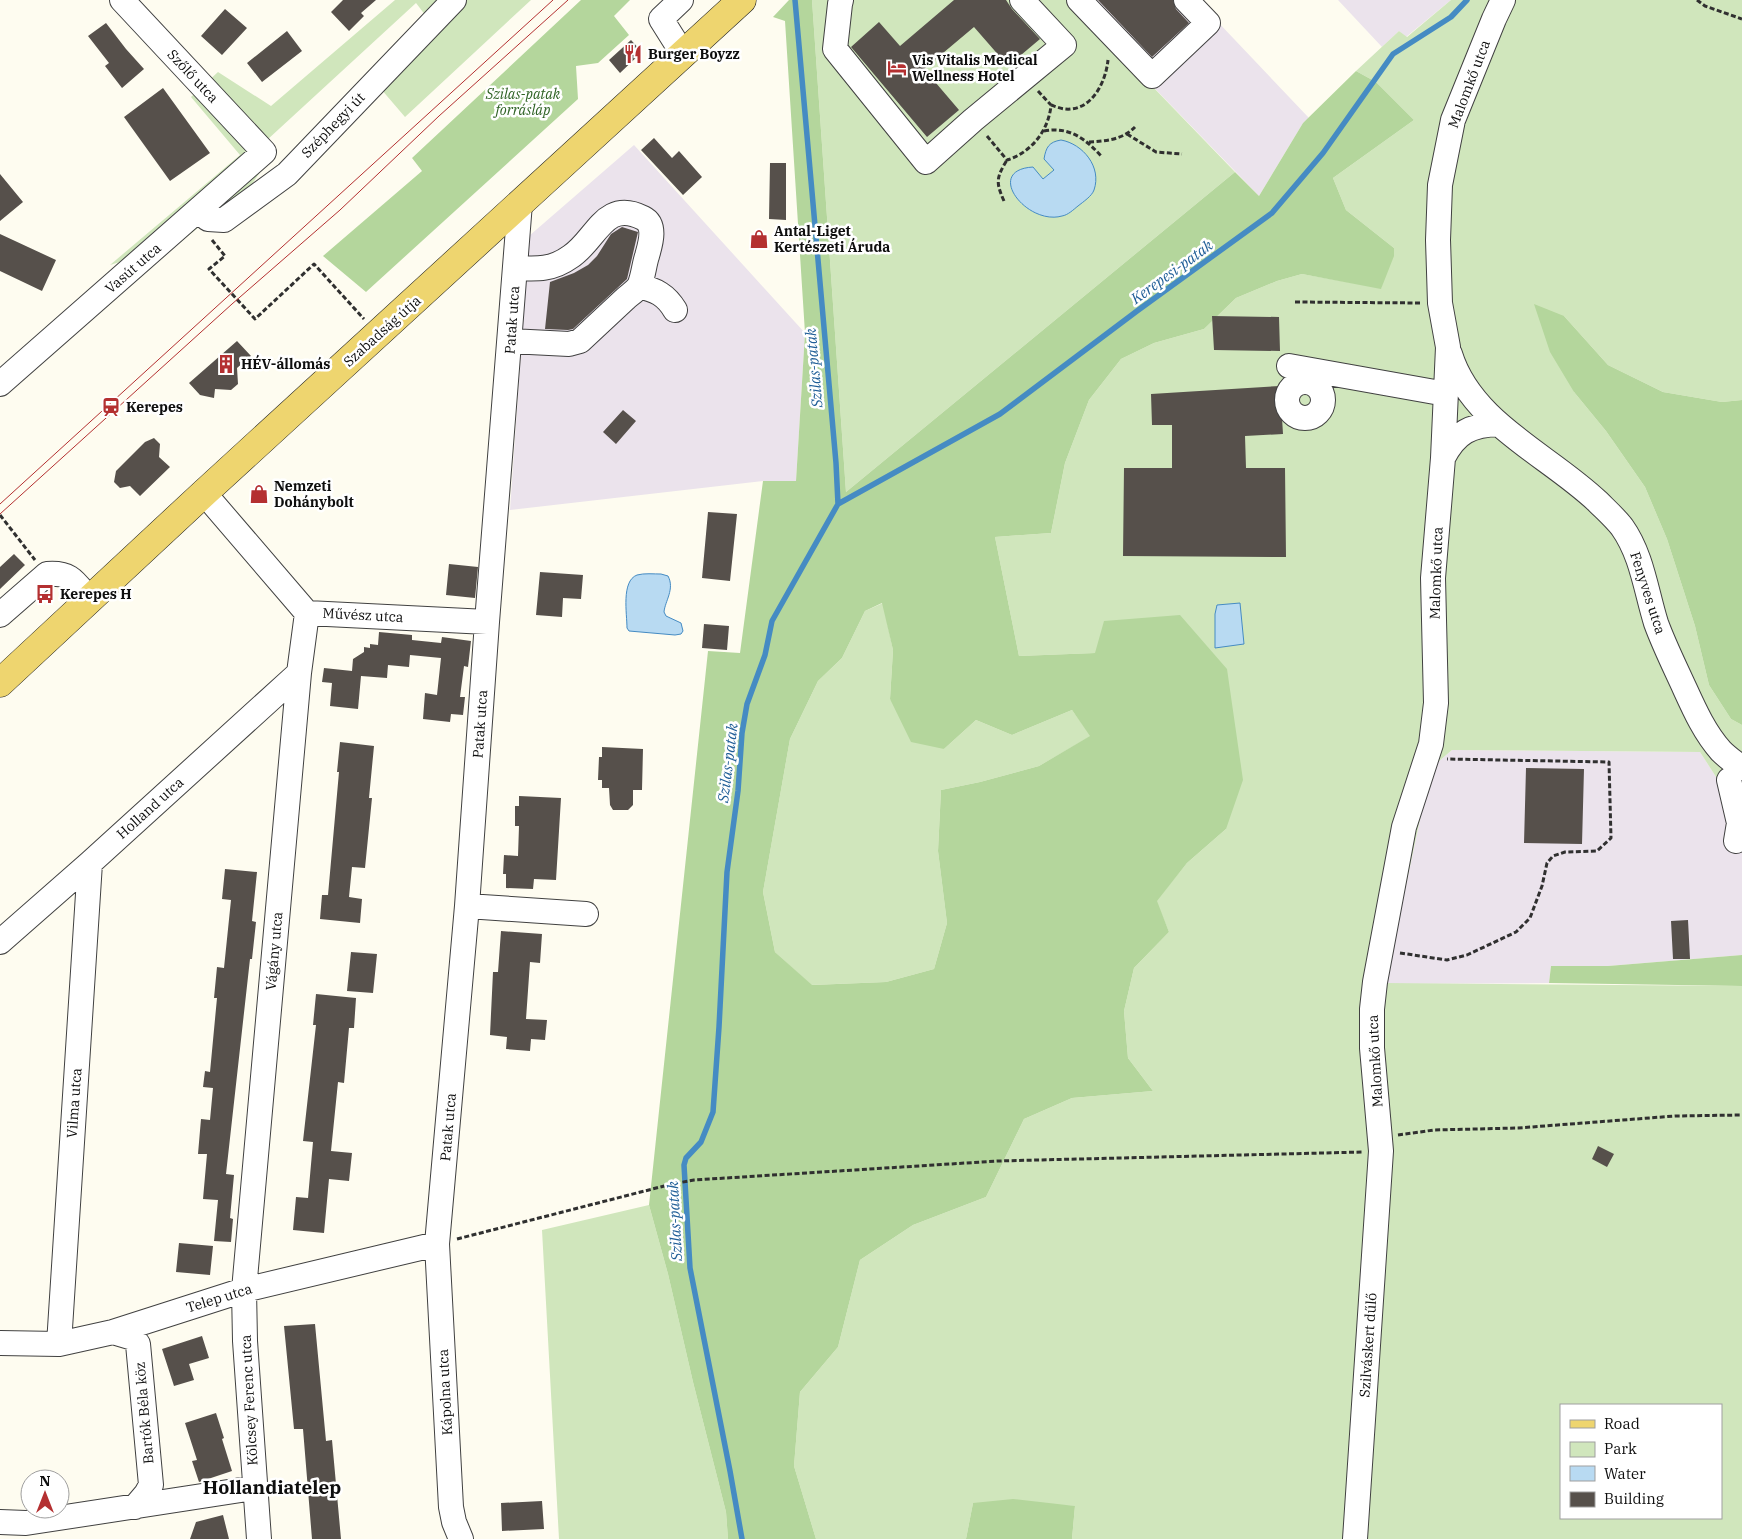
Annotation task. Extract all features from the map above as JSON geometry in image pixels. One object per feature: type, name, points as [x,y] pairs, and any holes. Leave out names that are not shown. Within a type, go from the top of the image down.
[{"type":"main road","name":"Szabadság útja","points":[[2,677],[90,599],[742,0]]},
{"type":"street","name":"Szőlő utca","points":[[122,0],[264,152]]},
{"type":"street","name":"Széphegyi út","points":[[195,214],[208,219],[224,220],[287,174],[454,0]]},
{"type":"street","points":[[681,0],[662,19],[683,54]]},
{"type":"street","points":[[841,0],[835,49],[926,162],[973,120],[1064,45],[1022,0]]},
{"type":"street","points":[[1079,0],[1152,76],[1208,23],[1186,0]]},
{"type":"street","name":"Malomkő utca","points":[[1381,1144],[1372,1048],[1372,1009],[1375,982],[1404,827],[1431,744],[1436,703],[1433,578],[1443,458],[1448,347],[1440,303],[1438,240],[1440,186],[1453,120],[1503,0]]},
{"type":"street","name":"Vasút utca","points":[[0,384],[264,152]]},
{"type":"street","name":"Patak utca","points":[[437,1244],[467,906],[520,203]]},
{"type":"street","points":[[510,341],[569,344],[580,341],[638,286],[652,240],[651,229],[646,219],[636,215],[624,213],[612,215],[604,220],[572,256],[553,266],[538,270],[516,268]]},
{"type":"street","points":[[638,286],[664,295],[675,310]]},
{"type":"street","name":"Fenyves utca","points":[[1448,347],[1455,371],[1483,409],[1499,424],[1582,487],[1622,527],[1635,550],[1656,623],[1673,665],[1700,720],[1735,774]]},
{"type":"street","points":[[1288,366],[1310,376],[1446,394]]},
{"type":"street","points":[[1443,458],[1450,444],[1460,435],[1480,425],[1499,424]]},
{"type":"street","name":"Művész utca","points":[[204,493],[306,613],[487,622]]},
{"type":"street","points":[[0,615],[47,574],[65,574],[71,577],[90,599]]},
{"type":"street","name":"Vágány utca","points":[[244,1290],[306,613]]},
{"type":"street","name":"Holland utca","points":[[0,942],[299,673]]},
{"type":"street","points":[[1735,774],[1738,823],[1736,841]]},
{"type":"street","name":"Vilma utca","points":[[59,1344],[90,863]]},
{"type":"street","points":[[467,906],[586,914]]},
{"type":"street","name":"Szilváskert dűlő","points":[[1355,1539],[1381,1144]]},
{"type":"street","name":"Telep utca","points":[[0,1343],[59,1344],[113,1332],[244,1290],[437,1244]]},
{"type":"street","name":"Kápolna utca","points":[[437,1244],[451,1507],[460,1539]]},
{"type":"street","name":"Kölcsey Ferenc utca","points":[[244,1290],[245,1341],[259,1539]]},
{"type":"street","name":"Bartók Béla köz","points":[[113,1332],[133,1338],[138,1344],[151,1485],[135,1507]]},
{"type":"street","points":[[0,1522],[26,1523],[254,1488]]},
{"type":"street","points":[[26,1523],[46,1539]]},
{"type":"path","points":[[1697,0],[1704,6],[1742,19]]},
{"type":"path","points":[[1026,77],[1051,105],[1071,109],[1082,105],[1097,93],[1103,80],[1108,58]]},
{"type":"path","points":[[1004,201],[997,183],[998,175],[1007,160],[1019,156],[1028,150],[1044,131],[1051,114],[1051,105]]},
{"type":"path","points":[[973,120],[1007,160]]},
{"type":"path","points":[[1088,142],[1107,141],[1127,134],[1135,127]]},
{"type":"path","points":[[1044,131],[1053,129],[1064,130],[1088,142],[1102,157]]},
{"type":"path","points":[[1127,134],[1156,152],[1182,154]]},
{"type":"path","points":[[195,214],[225,256],[210,269],[255,319],[314,264],[378,334]]},
{"type":"path","points":[[1295,302],[1440,303]]},
{"type":"path","points":[[0,515],[47,574]]},
{"type":"path","points":[[1383,942],[1398,952],[1447,960],[1467,955],[1516,932],[1530,918],[1542,886],[1547,863],[1553,856],[1565,852],[1597,851],[1612,838],[1609,762],[1451,759],[1442,758],[1431,744]]},
{"type":"path","points":[[437,1244],[694,1180],[998,1161],[1381,1144],[1434,1130],[1518,1128],[1675,1116],[1742,1116]]},
{"type":"shaded area","points":[[1069,0],[1197,0],[1309,118],[1303,123],[1259,196]]},
{"type":"shaded area","points":[[1338,0],[1451,0],[1406,37],[1399,31],[1382,47]]},
{"type":"shaded area","points":[[634,145],[805,333],[796,481],[763,481],[510,510],[529,236]]},
{"type":"shaded area","points":[[1452,750],[1700,752],[1718,780],[1742,781],[1742,955],[1608,966],[1551,966],[1549,983],[1385,984],[1431,768]]},
{"type":"green space","points":[[395,0],[531,0],[405,117],[381,89],[439,33],[416,3],[267,140],[272,155],[252,184],[178,244],[110,265],[240,155],[191,97],[218,72],[271,106]]},
{"type":"green space","name":"Szilas-patak forrásláp","points":[[581,0],[630,0],[614,16],[629,35],[598,63],[576,66],[578,99],[366,292],[323,256],[422,171],[412,158]]},
{"type":"green space","points":[[789,0],[812,0],[846,492],[1235,172],[1259,196],[1303,123],[1356,71],[1376,82],[1414,120],[1333,178],[1346,210],[1394,248],[1394,256],[1381,289],[1302,274],[1277,281],[1236,298],[1204,329],[1154,343],[1121,359],[1089,400],[1065,463],[1051,533],[995,537],[1019,656],[1095,653],[1104,621],[1180,615],[1227,669],[1243,780],[1226,829],[1187,863],[1157,901],[1169,932],[1134,968],[1124,1011],[1128,1058],[1153,1091],[1072,1098],[1024,1119],[986,1197],[913,1225],[860,1260],[838,1347],[800,1392],[794,1466],[816,1539],[728,1539],[726,1512],[668,1274],[649,1205],[708,651],[740,653],[763,481],[796,481],[805,333],[785,21],[773,17]],"holes":[[[882,603],[893,650],[890,699],[911,742],[944,749],[976,720],[1012,735],[1072,710],[1090,736],[1039,766],[980,782],[941,790],[938,851],[947,923],[934,969],[886,982],[812,985],[775,952],[763,892],[790,739],[818,681],[842,658],[865,611]]]},
{"type":"green space","points":[[812,0],[1069,0],[1235,172],[846,492]]},
{"type":"green space","points":[[1451,0],[1742,0],[1742,400],[1722,402],[1663,392],[1608,365],[1564,316],[1574,392],[1606,431],[1645,487],[1667,539],[1695,626],[1709,685],[1731,719],[1742,725],[1742,781],[1718,780],[1700,752],[1452,750],[1431,768],[1385,983],[1742,986],[1742,1539],[1072,1539],[1075,1506],[973,1503],[966,1539],[816,1539],[794,1466],[800,1392],[838,1347],[860,1260],[913,1225],[986,1197],[1024,1119],[1072,1098],[1153,1091],[1128,1058],[1124,1011],[1134,968],[1169,932],[1156,901],[1187,863],[1226,829],[1095,653],[1019,656],[995,537],[1051,533],[1065,463],[1089,400],[1121,359],[1154,343],[1204,329],[1236,298],[1277,281],[1302,274],[1381,288],[1394,248],[1346,210],[1333,178],[1414,120],[1376,82],[1356,71],[1399,31],[1407,37]]},
{"type":"green space","points":[[1534,304],[1564,316],[1608,365],[1663,392],[1722,402],[1742,400],[1742,725],[1731,719],[1709,685],[1695,626],[1667,539],[1645,487],[1606,431],[1574,392],[1550,352]]},
{"type":"green space","points":[[883,603],[893,650],[890,699],[944,749],[976,720],[1012,735],[1072,710],[1091,736],[1039,766],[980,782],[941,790],[938,851],[947,923],[934,969],[886,982],[811,985],[775,952],[763,892],[790,739],[818,681],[842,658],[865,611]]},
{"type":"green space","points":[[1742,955],[1742,986],[1549,983],[1551,966],[1608,966]]},
{"type":"green space","points":[[649,1205],[668,1274],[726,1512],[728,1539],[559,1539],[542,1230]]},
{"type":"green space","points":[[1013,1499],[1075,1506],[1072,1539],[966,1539],[973,1503]]},
{"type":"water","points":[[1061,140],[1077,146],[1089,158],[1093,165],[1096,181],[1094,190],[1087,199],[1066,215],[1049,217],[1036,213],[1024,206],[1011,186],[1012,177],[1018,170],[1033,167],[1043,179],[1054,170],[1044,159],[1047,148],[1054,142]]},
{"type":"water","points":[[661,574],[668,576],[670,581],[669,595],[664,612],[666,616],[681,623],[683,631],[681,634],[675,635],[629,631],[627,628],[626,598],[632,578],[637,575]]},
{"type":"water","points":[[1240,603],[1244,644],[1215,648],[1215,614],[1217,605]]},
{"type":"building","points":[[343,0],[376,0],[361,13],[364,16],[349,31],[331,12]]},
{"type":"building","name":"Vis Vitalis Medical Wellness Hotel","points":[[954,0],[1006,0],[1040,39],[1008,66],[974,27],[924,69],[959,110],[927,137],[851,47],[879,22],[900,46]]},
{"type":"building","points":[[1098,0],[1173,0],[1176,9],[1189,23],[1152,57]]},
{"type":"building","points":[[225,9],[247,28],[222,55],[201,36]]},
{"type":"building","points":[[106,23],[144,69],[122,88],[105,66],[109,63],[88,36]]},
{"type":"building","points":[[287,31],[302,51],[262,82],[247,63]]},
{"type":"building","points":[[631,40],[642,52],[620,73],[609,60]]},
{"type":"building","points":[[163,88],[210,153],[170,181],[124,117]]},
{"type":"building","points":[[654,138],[672,158],[679,151],[702,177],[683,195],[641,150]]},
{"type":"building","points":[[770,163],[786,163],[786,220],[769,219]]},
{"type":"building","points":[[0,174],[23,202],[0,221]]},
{"type":"building","points":[[622,227],[638,232],[627,279],[573,329],[545,329],[550,282],[574,273],[588,265],[597,256],[611,234]]},
{"type":"building","points":[[0,234],[56,260],[42,291],[0,271]]},
{"type":"building","points":[[1212,316],[1279,317],[1280,351],[1214,350]]},
{"type":"building","name":"HÉV-állomás","points":[[237,341],[251,356],[237,368],[238,384],[231,390],[215,389],[214,398],[200,395],[189,383]]},
{"type":"building","points":[[1280,386],[1283,434],[1245,436],[1246,468],[1285,468],[1286,557],[1123,556],[1124,468],[1172,468],[1172,425],[1152,425],[1151,394]]},
{"type":"building","points":[[623,410],[636,421],[616,444],[603,432]]},
{"type":"building","points":[[154,438],[160,444],[159,457],[170,467],[140,496],[130,486],[120,488],[114,482],[116,471],[145,442]]},
{"type":"building","points":[[708,512],[737,514],[730,581],[702,578]]},
{"type":"building","points":[[14,554],[25,565],[0,589],[0,567]]},
{"type":"building","points":[[449,564],[478,567],[475,598],[446,595]]},
{"type":"building","points":[[540,572],[583,575],[581,599],[563,598],[562,617],[536,615]]},
{"type":"building","points":[[704,624],[729,626],[727,650],[702,648]]},
{"type":"building","points":[[379,632],[412,635],[412,640],[441,643],[442,637],[471,641],[468,667],[464,666],[460,697],[465,697],[463,715],[451,714],[450,722],[423,719],[425,693],[437,695],[441,658],[410,655],[409,667],[388,665],[387,678],[361,676],[358,709],[330,706],[332,683],[322,682],[324,668],[352,671],[353,659],[364,652],[364,647],[370,648],[370,644],[378,645]]},
{"type":"building","points":[[340,742],[374,746],[369,798],[372,798],[365,868],[352,867],[349,897],[362,899],[360,923],[320,919],[322,895],[328,895]]},
{"type":"building","points":[[602,747],[643,749],[642,790],[633,790],[633,805],[628,810],[613,810],[610,805],[609,788],[602,788],[602,780],[598,780],[599,757],[602,757]]},
{"type":"building","points":[[1526,768],[1584,769],[1582,844],[1524,843]]},
{"type":"building","points":[[519,796],[561,798],[556,880],[534,879],[533,889],[506,888],[506,874],[503,874],[504,855],[518,856],[519,826],[515,826],[515,806],[519,806]]},
{"type":"building","points":[[225,869],[257,872],[252,921],[256,922],[252,959],[250,959],[226,1174],[234,1175],[230,1218],[233,1219],[231,1242],[214,1241],[218,1200],[203,1199],[207,1154],[198,1154],[201,1119],[210,1120],[213,1088],[203,1087],[205,1071],[210,1072],[217,998],[214,998],[217,967],[224,968],[231,900],[222,899]]},
{"type":"building","points":[[1688,920],[1690,959],[1673,959],[1671,921]]},
{"type":"building","points":[[501,931],[542,934],[540,963],[530,962],[526,1019],[547,1020],[545,1040],[531,1039],[530,1051],[506,1049],[507,1037],[490,1035],[493,972],[498,972]]},
{"type":"building","points":[[351,952],[377,954],[373,993],[347,991]]},
{"type":"building","points":[[316,994],[356,998],[354,1028],[349,1028],[344,1083],[338,1082],[331,1151],[352,1153],[349,1181],[329,1179],[324,1233],[293,1230],[296,1197],[308,1198],[313,1142],[303,1141],[316,1025],[313,1025]]},
{"type":"building","points":[[1598,1146],[1614,1154],[1607,1167],[1592,1159]]},
{"type":"building","points":[[179,1243],[213,1246],[210,1275],[176,1272]]},
{"type":"building","points":[[315,1324],[326,1441],[332,1440],[341,1539],[312,1539],[303,1429],[294,1429],[284,1326]]},
{"type":"building","points":[[202,1336],[209,1358],[189,1364],[194,1380],[174,1386],[162,1349]]},
{"type":"building","points":[[216,1413],[232,1471],[199,1482],[192,1461],[197,1460],[185,1423]]},
{"type":"building","points":[[542,1501],[544,1529],[502,1531],[501,1503]]},
{"type":"building","points":[[223,1515],[229,1539],[190,1539],[196,1522]]},
{"type":"waterway","name":"Szilas-patak","points":[[742,1539],[690,1268],[684,1165],[686,1158],[701,1142],[713,1112],[727,872],[738,791],[742,733],[747,704],[765,655],[772,621],[838,504],[795,0]]},
{"type":"waterway","name":"Kerepesi-patak","points":[[838,504],[1000,414],[1272,213],[1323,153],[1393,54],[1451,17],[1467,0]]},
{"type":"tram line","points":[[0,504],[553,0]]},
{"type":"tram line","points":[[0,514],[232,304],[340,210],[439,116],[568,0]]},
{"type":"place","name":"Burger Boyzz","points":[[633,54]]},
{"type":"place","name":"Vis Vitalis Medical Wellness Hotel","points":[[897,68]]},
{"type":"place","name":"Antal-Liget Kertészeti Áruda","points":[[759,239]]},
{"type":"place","name":"HÉV-állomás","points":[[226,364]]},
{"type":"place","name":"Kerepes","points":[[111,407]]},
{"type":"place","name":"Nemzeti Dohánybolt","points":[[259,494]]},
{"type":"place","name":"Kerepes H","points":[[45,594]]},
{"type":"district","name":"Hollandiatelep","points":[[272,1487]]}]
